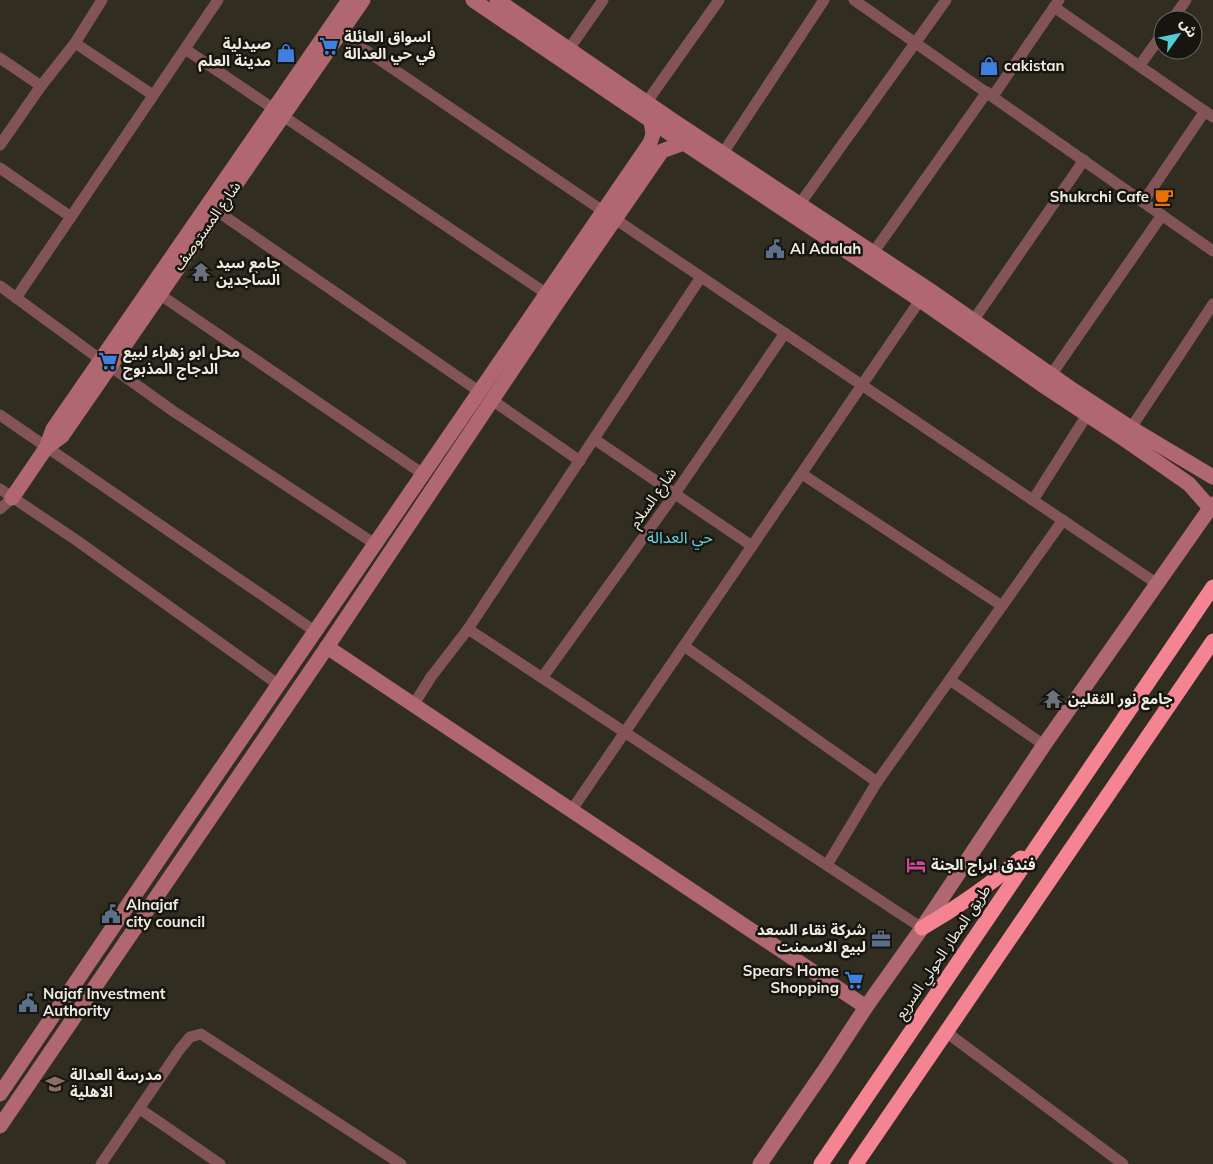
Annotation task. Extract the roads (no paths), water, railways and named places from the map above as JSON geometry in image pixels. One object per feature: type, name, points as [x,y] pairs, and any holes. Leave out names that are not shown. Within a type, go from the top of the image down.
[{"type":"highway","name":"طريق المطار الحولي السريع","points":[[821,1164],[1213,587]]},
{"type":"highway","points":[[856,1164],[1213,641]]},
{"type":"highway","points":[[922,928],[963,904],[994,881],[1037,844]]},
{"type":"street","points":[[0,145],[41,86],[75,43],[102,0]]},
{"type":"street","points":[[16,298],[218,0]]},
{"type":"street","name":"شارع المستوصف","points":[[6,494],[46,448],[62,436],[106,362],[318,55],[349,0]]},
{"type":"street","name":"شارع المستوصف","points":[[318,55],[340,33],[363,0]]},
{"type":"street","points":[[569,50],[604,0]]},
{"type":"street","points":[[646,103],[719,0]]},
{"type":"street","points":[[723,153],[824,0]]},
{"type":"street","points":[[854,0],[1213,251]]},
{"type":"street","points":[[795,210],[946,0]]},
{"type":"street","points":[[486,2],[569,50],[723,153],[795,210],[920,300],[1067,394],[1131,428],[1213,477]]},
{"type":"street","points":[[486,2],[684,143],[795,210],[873,253],[973,321],[1051,376],[1087,415],[1189,484],[1212,506],[1156,583],[1044,746],[760,1164]]},
{"type":"street","points":[[873,253],[1057,4],[1211,115],[1143,202]]},
{"type":"street","points":[[340,33],[1156,583]]},
{"type":"street","points":[[75,43],[153,95]]},
{"type":"street","points":[[1140,65],[1153,47]]},
{"type":"street","points":[[185,49],[547,294]]},
{"type":"street","points":[[0,58],[41,86]]},
{"type":"street","points":[[651,121],[656,147]]},
{"type":"street","points":[[0,1094],[423,474],[486,396],[656,147],[684,143]]},
{"type":"street","name":"شارع المستوصف","points":[[106,362],[159,294],[217,212],[247,157]]},
{"type":"street","points":[[973,321],[1084,160]]},
{"type":"street","points":[[0,168],[71,217]]},
{"type":"street","points":[[217,212],[580,461]]},
{"type":"street","points":[[0,1126],[390,553],[547,294],[609,215]]},
{"type":"street","points":[[1051,376],[1162,215]]},
{"type":"street","points":[[414,704],[431,677],[468,630],[701,277]]},
{"type":"street","points":[[0,286],[173,411],[390,553]]},
{"type":"street","points":[[159,294],[423,474]]},
{"type":"street","points":[[571,811],[920,300]]},
{"type":"street","points":[[1131,428],[1213,304]]},
{"type":"street","name":"شارع السلام","points":[[542,678],[674,495],[785,333]]},
{"type":"street","points":[[0,415],[316,632]]},
{"type":"street","points":[[1033,500],[1087,415]]},
{"type":"street","points":[[594,439],[674,495],[752,546]]},
{"type":"street","points":[[1189,484],[1197,478],[1198,468]]},
{"type":"street","points":[[802,474],[1002,606]]},
{"type":"street","points":[[0,508],[6,494],[76,540],[279,685]]},
{"type":"street","points":[[827,865],[878,782],[1063,520]]},
{"type":"street","points":[[468,630],[922,928]]},
{"type":"street","points":[[684,646],[878,782]]},
{"type":"street","points":[[327,647],[866,1007]]},
{"type":"street","points":[[950,680],[1044,746]]},
{"type":"street","points":[[172,840],[188,851]]},
{"type":"street","points":[[946,1032],[1123,1164]]},
{"type":"street","points":[[101,1164],[185,1043],[190,1037],[201,1034],[401,1164]]},
{"type":"street","points":[[140,1109],[220,1164]]},
{"type":"place","name":"اسواق العائلة في حي العدالة","points":[[329,46]]},
{"type":"place","name":"صيدلية مدينة العلم","points":[[286,53]]},
{"type":"place","name":"cakistan","points":[[989,66]]},
{"type":"place","name":"Shukrchi Cafe","points":[[1164,197]]},
{"type":"place","name":"Al Adalah","points":[[775,249]]},
{"type":"place","name":"جامع سيد الساجدين","points":[[201,272]]},
{"type":"place","name":"محل ابو زهراء لبيع الدجاج المذبوح","points":[[108,361]]},
{"type":"place","name":"جامع نور الثقلين","points":[[1053,699]]},
{"type":"place","name":"فندق ابراج الجنة","points":[[916,865]]},
{"type":"place","name":"Alnajaf city council","points":[[111,914]]},
{"type":"place","name":"شركة نقاء السعد لبيع الاسمنت","points":[[881,939]]},
{"type":"place","name":"Spears Home Shopping","points":[[854,980]]},
{"type":"place","name":"Najaf Investment Authority","points":[[28,1003]]},
{"type":"place","name":"مدرسة العدالة الاهلية","points":[[55,1084]]},
{"type":"district","name":"حي العدالة","points":[[680,537]]}]
